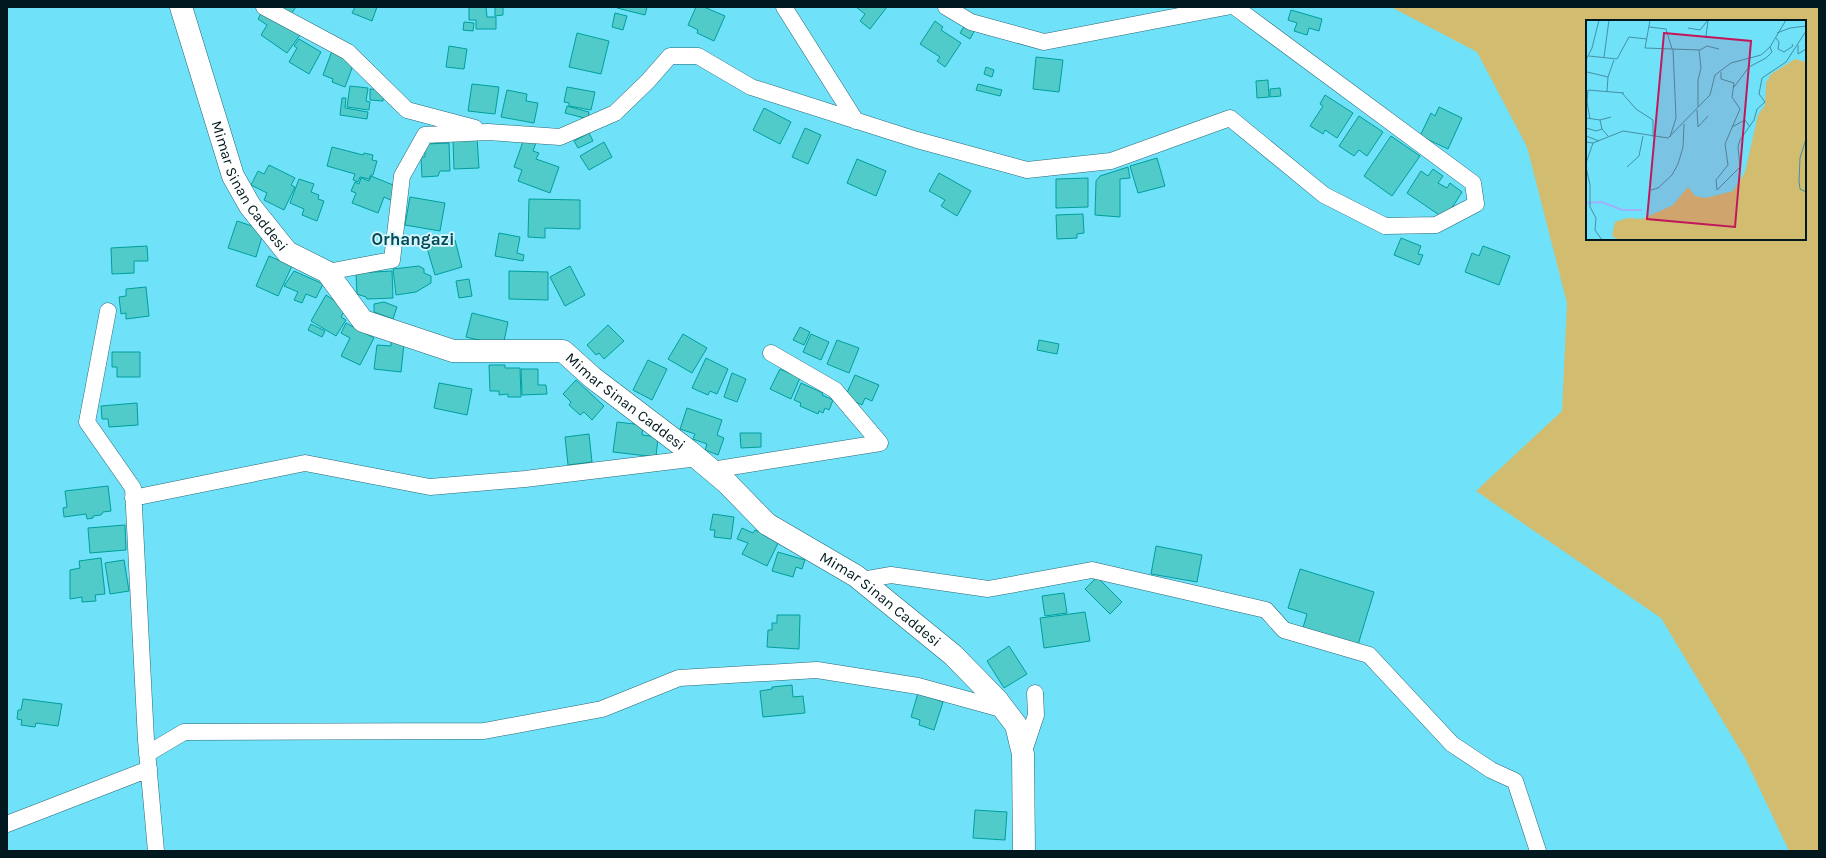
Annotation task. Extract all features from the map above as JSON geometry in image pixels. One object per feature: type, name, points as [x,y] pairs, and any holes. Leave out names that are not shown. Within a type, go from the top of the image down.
[{"type":"street","name":"Mimar Sinan Caddesi","points":[[181,7],[233,176],[250,206],[287,252],[327,272],[363,321],[452,351],[563,351],[593,378],[705,464],[727,483],[767,524],[862,580],[953,654],[997,700],[1016,725],[1023,754],[1024,851]]},
{"type":"street","points":[[264,7],[348,52],[407,110],[488,132]]},
{"type":"street","points":[[784,7],[856,121]]},
{"type":"street","points":[[946,7],[972,22],[1044,42],[1226,7]]},
{"type":"street","points":[[327,272],[392,260],[402,176],[425,135],[488,132],[560,137],[615,114],[648,81],[670,56],[698,56],[751,87],[917,140],[1027,170],[1112,161],[1230,118],[1324,196],[1386,226],[1436,225],[1476,204],[1473,183],[1235,7]]},
{"type":"street","points":[[108,311],[87,422],[133,488],[148,761],[156,851]]},
{"type":"street","points":[[133,498],[305,462],[430,488],[705,464],[880,443],[835,390],[771,354]]},
{"type":"street","points":[[862,580],[891,576],[988,589],[1092,570],[1266,610],[1284,630],[1369,655],[1452,744],[1491,770],[1515,781],[1538,851]]},
{"type":"street","points":[[7,824],[148,761],[184,732],[484,730],[602,709],[679,678],[817,670],[918,686],[1005,710]]},
{"type":"street","points":[[1023,754],[1036,715],[1035,693]]},
{"type":"shaded area","points":[[1391,7],[1819,7],[1819,851],[1789,851],[1745,758],[1661,618],[1476,491],[1562,411],[1567,303],[1527,147],[1477,52]]},
{"type":"building","points":[[272,7],[296,7],[288,18]]},
{"type":"building","points":[[355,7],[377,7],[372,21],[352,13]]},
{"type":"building","points":[[469,7],[486,7],[487,17],[496,17],[496,29],[476,29],[476,20],[469,20]]},
{"type":"building","points":[[495,7],[503,7],[503,15],[495,16]]},
{"type":"building","points":[[647,7],[645,15],[617,8]]},
{"type":"building","points":[[696,7],[704,7],[725,16],[714,41],[697,33],[698,30],[688,25]]},
{"type":"building","points":[[856,7],[887,7],[870,29],[860,21],[865,14]]},
{"type":"building","points":[[263,10],[300,35],[287,53],[261,35],[267,25],[258,19]]},
{"type":"building","points":[[1291,10],[1322,19],[1319,31],[1309,28],[1307,35],[1294,31],[1297,23],[1288,20]]},
{"type":"building","points":[[615,13],[627,16],[623,30],[612,27]]},
{"type":"building","points":[[935,21],[943,27],[941,30],[961,43],[945,67],[937,61],[940,57],[920,44]]},
{"type":"building","points":[[464,22],[474,23],[473,31],[463,30]]},
{"type":"building","points":[[965,25],[975,30],[970,39],[960,33]]},
{"type":"building","points":[[577,33],[609,41],[601,74],[569,67]]},
{"type":"building","points":[[299,39],[321,52],[309,74],[289,62],[297,48],[294,46]]},
{"type":"building","points":[[449,46],[467,49],[464,69],[446,67]]},
{"type":"building","points":[[332,51],[355,60],[345,87],[332,82],[333,79],[323,75]]},
{"type":"building","points":[[1036,57],[1063,60],[1059,92],[1033,89]]},
{"type":"building","points":[[986,67],[994,70],[992,77],[984,74]]},
{"type":"building","points":[[1268,80],[1269,97],[1257,98],[1256,81]]},
{"type":"building","points":[[472,84],[499,87],[495,114],[468,111]]},
{"type":"building","points":[[978,84],[1002,90],[1000,96],[976,90]]},
{"type":"building","points":[[350,86],[368,88],[366,101],[370,102],[369,110],[347,107]]},
{"type":"building","points":[[567,87],[595,92],[591,110],[569,106],[569,103],[564,102]]},
{"type":"building","points":[[1280,88],[1281,96],[1270,97],[1270,89]]},
{"type":"building","points":[[370,89],[384,90],[383,101],[370,100]]},
{"type":"building","points":[[507,90],[527,94],[526,101],[538,103],[534,123],[501,117]]},
{"type":"building","points":[[1325,95],[1353,113],[1337,138],[1325,130],[1323,134],[1310,126],[1323,106],[1320,104]]},
{"type":"building","points":[[342,98],[346,98],[345,108],[368,112],[367,119],[340,115]]},
{"type":"building","points":[[567,106],[589,112],[588,119],[565,113]]},
{"type":"building","points":[[1439,107],[1462,118],[1448,149],[1420,136],[1431,113],[1435,116]]},
{"type":"building","points":[[764,108],[791,122],[780,144],[753,130]]},
{"type":"building","points":[[1359,116],[1383,132],[1367,156],[1359,150],[1354,156],[1339,146]]},
{"type":"building","points":[[805,128],[821,135],[808,164],[792,157]]},
{"type":"building","points":[[589,133],[593,141],[578,148],[574,141]]},
{"type":"building","points":[[525,136],[537,140],[533,151],[539,153],[536,159],[559,167],[550,193],[518,181],[522,170],[514,167]]},
{"type":"building","points":[[1391,136],[1420,156],[1392,196],[1364,176]]},
{"type":"building","points":[[477,138],[479,168],[454,169],[453,139]]},
{"type":"building","points":[[604,142],[612,157],[589,170],[580,156]]},
{"type":"building","points":[[449,143],[450,171],[440,171],[438,176],[422,177],[421,157],[425,157],[425,144]]},
{"type":"building","points":[[332,147],[363,155],[364,153],[373,155],[372,160],[377,161],[373,175],[371,175],[369,179],[360,177],[358,182],[353,180],[355,174],[327,166]]},
{"type":"building","points":[[1157,158],[1165,186],[1138,193],[1130,166]]},
{"type":"building","points":[[857,159],[886,171],[876,196],[847,183]]},
{"type":"building","points":[[269,165],[295,178],[291,185],[295,187],[284,210],[264,200],[267,193],[251,185],[258,171],[264,174]]},
{"type":"building","points":[[1128,167],[1130,178],[1120,179],[1120,217],[1095,215],[1096,181],[1100,176]]},
{"type":"building","points":[[1433,169],[1443,176],[1438,183],[1447,188],[1450,183],[1462,192],[1445,219],[1407,193],[1421,171],[1428,176]]},
{"type":"building","points":[[939,173],[971,191],[957,216],[941,206],[945,200],[929,191]]},
{"type":"building","points":[[371,176],[398,187],[393,201],[384,197],[378,213],[352,203],[356,193],[351,191],[355,182],[359,184],[361,178],[369,181]]},
{"type":"building","points":[[1088,178],[1088,207],[1056,208],[1056,179]]},
{"type":"building","points":[[299,179],[314,184],[311,192],[319,195],[318,199],[324,201],[317,221],[302,215],[304,209],[290,203]]},
{"type":"building","points":[[410,197],[445,203],[440,231],[405,225]]},
{"type":"building","points":[[529,199],[580,200],[580,229],[545,228],[545,238],[528,237]]},
{"type":"building","points":[[1083,214],[1084,233],[1077,234],[1077,238],[1057,239],[1056,215]]},
{"type":"building","points":[[237,221],[264,230],[256,257],[228,248]]},
{"type":"building","points":[[499,233],[520,237],[517,253],[524,255],[523,261],[495,256]]},
{"type":"building","points":[[1401,238],[1421,246],[1418,254],[1423,255],[1419,265],[1394,255]]},
{"type":"building","points":[[455,240],[462,267],[435,275],[427,248]]},
{"type":"building","points":[[147,246],[148,261],[134,261],[134,273],[112,274],[111,248]]},
{"type":"building","points":[[1483,246],[1510,256],[1499,285],[1465,272],[1472,253],[1479,256]]},
{"type":"building","points":[[269,256],[292,266],[278,296],[256,286]]},
{"type":"building","points":[[419,266],[424,269],[424,273],[431,276],[431,283],[416,292],[396,295],[393,269]]},
{"type":"building","points":[[570,266],[585,295],[565,306],[550,277]]},
{"type":"building","points":[[294,271],[323,284],[316,298],[306,294],[302,303],[294,300],[298,292],[284,286]]},
{"type":"building","points":[[392,271],[393,298],[367,299],[366,297],[357,294],[356,273]]},
{"type":"building","points":[[509,271],[548,272],[548,300],[509,299]]},
{"type":"building","points":[[469,279],[472,296],[459,298],[456,281]]},
{"type":"building","points":[[146,287],[149,316],[126,319],[126,313],[121,314],[119,297],[126,296],[126,289]]},
{"type":"building","points":[[326,295],[338,303],[348,305],[341,317],[346,320],[336,336],[311,321]]},
{"type":"building","points":[[384,302],[397,307],[393,319],[374,312],[374,304]]},
{"type":"building","points":[[472,313],[508,322],[503,346],[466,337]]},
{"type":"building","points":[[346,323],[374,338],[360,365],[341,356],[350,338],[341,333]]},
{"type":"building","points":[[311,324],[325,331],[322,337],[308,330]]},
{"type":"building","points":[[608,325],[624,341],[604,359],[599,353],[596,355],[587,345]]},
{"type":"building","points":[[800,327],[810,332],[804,345],[793,340]]},
{"type":"building","points":[[683,334],[707,348],[692,373],[668,359]]},
{"type":"building","points":[[811,334],[829,342],[821,360],[803,352]]},
{"type":"building","points":[[837,340],[859,348],[849,373],[827,364]]},
{"type":"building","points":[[1039,340],[1059,344],[1057,354],[1037,350]]},
{"type":"building","points":[[391,342],[404,344],[401,372],[374,369],[377,345],[391,346]]},
{"type":"building","points":[[112,352],[140,352],[140,377],[117,377],[117,367],[112,367]]},
{"type":"building","points":[[706,358],[728,369],[717,394],[710,391],[708,395],[692,388]]},
{"type":"building","points":[[648,360],[667,369],[652,400],[633,390]]},
{"type":"building","points":[[489,365],[505,365],[505,368],[520,368],[521,397],[508,397],[508,394],[499,395],[499,391],[490,391]]},
{"type":"building","points":[[521,369],[538,369],[538,385],[546,385],[547,394],[522,395]]},
{"type":"building","points":[[780,369],[800,378],[791,399],[770,389]]},
{"type":"building","points":[[732,373],[746,379],[737,402],[724,397]]},
{"type":"building","points":[[855,375],[879,385],[872,401],[865,398],[862,405],[845,397]]},
{"type":"building","points":[[576,380],[604,406],[592,420],[584,412],[580,415],[569,405],[571,402],[563,394]]},
{"type":"building","points":[[439,383],[472,389],[467,415],[434,408]]},
{"type":"building","points":[[801,383],[823,393],[822,395],[833,400],[829,410],[825,408],[823,413],[819,411],[818,414],[800,406],[801,403],[794,400]]},
{"type":"building","points":[[137,403],[138,425],[109,427],[108,419],[102,419],[101,406]]},
{"type":"building","points":[[687,408],[722,420],[717,435],[724,438],[718,455],[705,450],[707,444],[693,439],[695,434],[680,429]]},
{"type":"building","points":[[617,422],[643,425],[642,435],[658,437],[656,457],[613,452]]},
{"type":"building","points":[[740,433],[761,433],[761,447],[741,448]]},
{"type":"building","points":[[589,434],[592,462],[568,465],[565,437]]},
{"type":"building","points":[[108,486],[111,511],[103,512],[101,515],[93,516],[93,518],[87,519],[86,514],[64,517],[63,508],[67,507],[65,491]]},
{"type":"building","points":[[713,514],[734,517],[731,539],[714,537],[715,530],[710,530]]},
{"type":"building","points":[[125,525],[126,550],[90,553],[88,528]]},
{"type":"building","points":[[742,528],[753,533],[755,530],[779,541],[767,566],[742,554],[748,543],[737,539]]},
{"type":"building","points":[[1156,546],[1202,555],[1197,582],[1151,574]]},
{"type":"building","points":[[778,552],[805,560],[802,569],[796,567],[793,577],[772,571]]},
{"type":"building","points":[[101,558],[105,594],[95,595],[96,601],[82,602],[82,597],[70,599],[70,570],[80,568],[79,561]]},
{"type":"building","points":[[124,560],[129,591],[110,594],[105,563]]},
{"type":"building","points":[[1300,569],[1374,592],[1357,648],[1302,631],[1307,614],[1288,608]]},
{"type":"building","points":[[1097,577],[1122,602],[1110,614],[1085,589]]},
{"type":"building","points":[[1064,593],[1067,613],[1045,616],[1042,596]]},
{"type":"building","points":[[1085,612],[1090,641],[1044,648],[1040,618]]},
{"type":"building","points":[[777,615],[800,615],[799,649],[767,647],[768,630],[772,630],[772,623],[777,623]]},
{"type":"building","points":[[1009,646],[1027,674],[1004,688],[987,661]]},
{"type":"building","points":[[792,685],[793,697],[803,696],[805,713],[763,717],[760,691],[772,689],[772,687]]},
{"type":"building","points":[[918,693],[943,702],[934,730],[919,725],[920,720],[911,717]]},
{"type":"building","points":[[23,699],[62,704],[58,726],[36,723],[35,727],[21,725],[22,720],[17,719],[18,710],[21,710]]},
{"type":"building","points":[[975,810],[1007,812],[1005,840],[973,838]]},
{"type":"district","name":"Orhangazi","points":[[413,239]]}]
